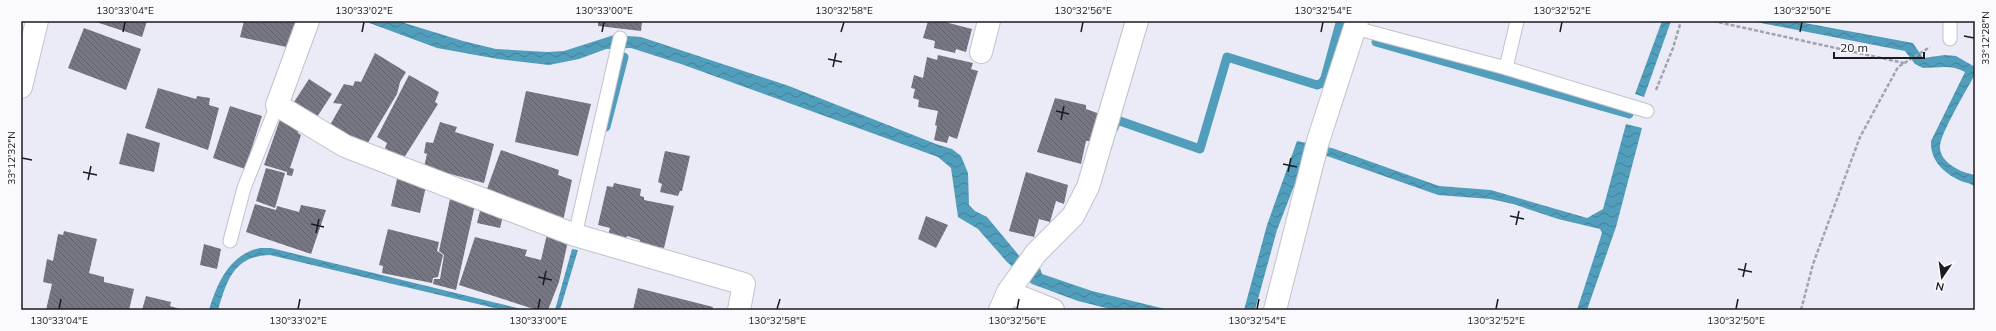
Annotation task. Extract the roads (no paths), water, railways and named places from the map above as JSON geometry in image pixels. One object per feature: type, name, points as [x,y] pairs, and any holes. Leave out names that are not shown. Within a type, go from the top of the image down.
[{"type":"street","points":[[21,87],[37,21]]},
{"type":"street","points":[[308,21],[277,105],[345,146],[575,235],[744,284],[739,310]]},
{"type":"street","points":[[981,52],[989,21]]},
{"type":"street","points":[[1053,310],[1013,286],[1036,253],[1073,216],[1088,187],[1137,21]]},
{"type":"street","points":[[1275,310],[1318,141],[1356,24]]},
{"type":"lane","points":[[1506,68],[1517,21]]},
{"type":"lane","points":[[1950,21],[1950,39]]},
{"type":"lane","points":[[1356,24],[1647,111]]},
{"type":"lane","points":[[575,235],[620,38]]},
{"type":"lane","points":[[230,241],[244,188],[277,105]]},
{"type":"water","points":[[364,21],[398,21],[463,41],[496,49],[547,52],[564,51],[614,35],[641,37],[789,86],[952,149],[961,156],[968,173],[969,205],[975,211],[987,217],[1031,270],[1039,265],[1042,274],[1092,291],[1169,310],[1114,310],[1078,301],[1032,284],[1007,262],[978,229],[958,217],[951,168],[938,157],[681,64],[631,48],[606,49],[579,59],[549,65],[498,59],[437,48]]},
{"type":"water","points":[[1662,21],[1671,21],[1644,97],[1635,94]]},
{"type":"water","points":[[1751,21],[1794,21],[1913,43],[1923,58],[1945,55],[1956,56],[1975,67],[1975,74],[1945,131],[1940,146],[1943,157],[1947,162],[1964,172],[1975,175],[1975,187],[1955,178],[1943,170],[1935,160],[1931,148],[1931,141],[1965,72],[1949,67],[1923,68],[1915,64],[1905,51]]},
{"type":"water","points":[[1626,124],[1642,128],[1616,227],[1587,310],[1577,310],[1602,233],[1600,229],[1558,219],[1513,204],[1490,199],[1438,195],[1327,156],[1303,163],[1277,230],[1255,310],[1244,310],[1267,225],[1297,141],[1332,148],[1439,186],[1491,190],[1587,218],[1603,209]]},
{"type":"water","points":[[260,248],[271,248],[525,310],[503,310],[270,255],[258,256],[240,265],[229,280],[218,310],[209,310],[216,290],[226,271],[240,256]]},
{"type":"water","points":[[572,249],[578,250],[560,310],[555,310]]},
{"type":"waterway","points":[[1114,128],[1117,120],[1200,149],[1227,57],[1317,85],[1322,83],[1325,78],[1340,23]]},
{"type":"waterway","points":[[1376,42],[1629,114]]},
{"type":"waterway","points":[[606,127],[624,57]]}]
